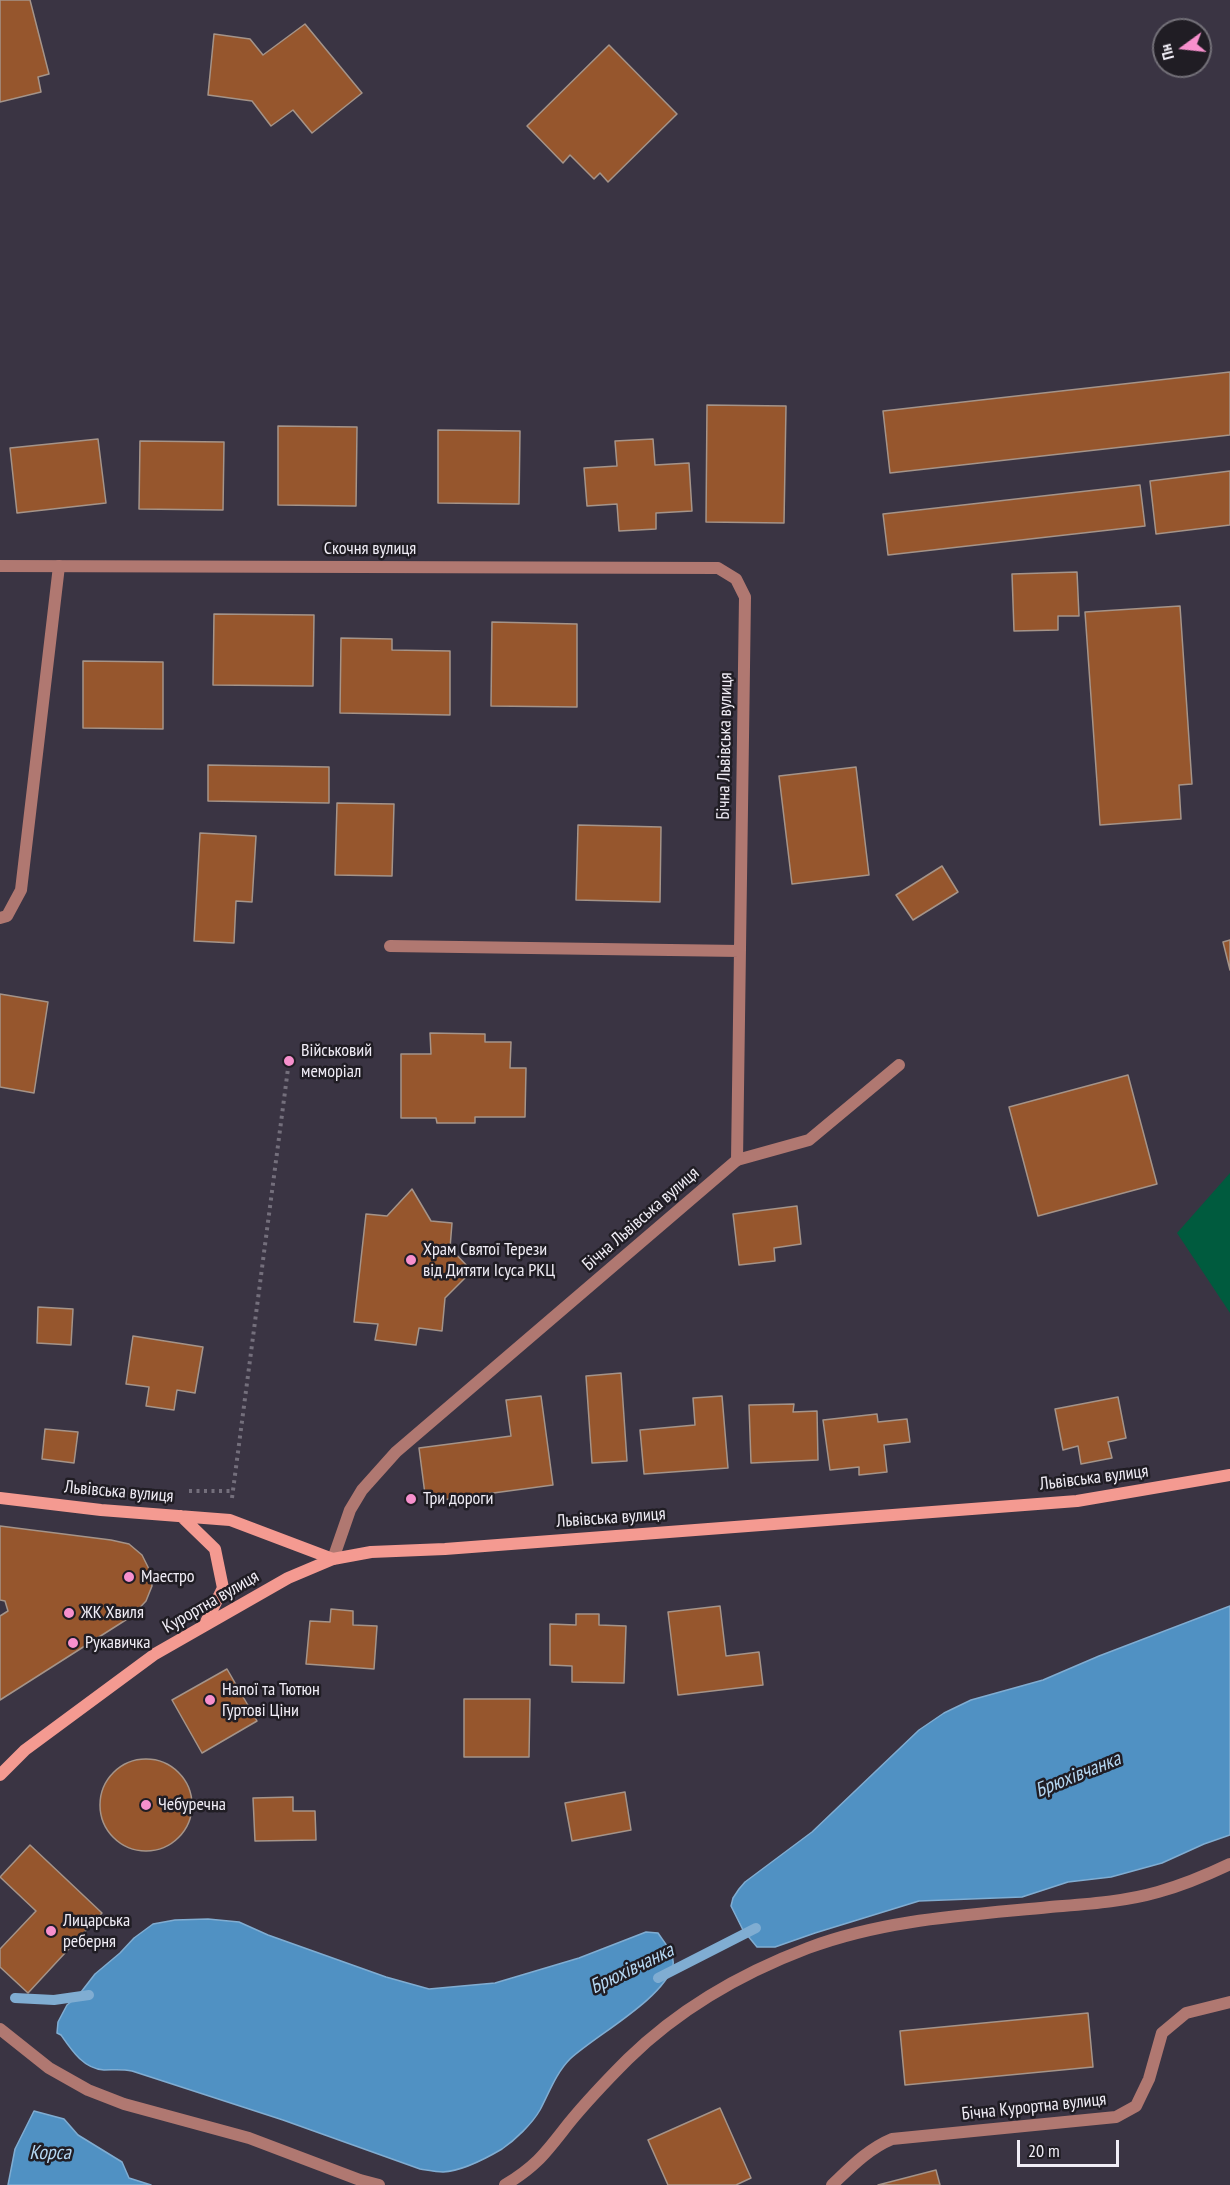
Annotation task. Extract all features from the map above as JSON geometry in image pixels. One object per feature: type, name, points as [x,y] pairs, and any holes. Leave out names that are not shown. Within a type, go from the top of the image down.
[{"type":"main road","name":"Львівська вулиця","points":[[0,1498],[101,1510],[230,1520],[333,1559],[371,1552],[445,1549],[1077,1501],[1230,1475]]},
{"type":"main road","points":[[181,1516],[215,1549],[223,1588],[204,1626]]},
{"type":"main road","name":"Курортна вулиця","points":[[0,1775],[25,1750],[155,1654],[288,1578],[333,1559]]},
{"type":"street","name":"Скочня вулиця","points":[[0,566],[718,568],[736,579]]},
{"type":"street","points":[[0,918],[7,916],[21,890],[59,567]]},
{"type":"street","name":"Бічна Львівська вулиця","points":[[333,1559],[350,1510],[362,1490],[396,1452],[737,1160],[745,597],[736,579]]},
{"type":"street","points":[[390,946],[740,951]]},
{"type":"street","points":[[737,1160],[809,1140],[899,1065]]},
{"type":"street","points":[[505,2185],[525,2173],[542,2158],[569,2123],[629,2058],[689,2009],[749,1972],[810,1947],[870,1930],[930,1919],[1114,1900],[1157,1892],[1209,1874],[1230,1864]]},
{"type":"street","name":"Бічна Курортна вулиця","points":[[832,2185],[866,2154],[892,2139],[1116,2117],[1136,2106],[1149,2079],[1162,2033],[1186,2013],[1230,2002]]},
{"type":"street","points":[[0,2029],[49,2068],[88,2090],[124,2104],[249,2138],[379,2185]]},
{"type":"path","points":[[230,1520],[289,1061]]},
{"type":"green space","points":[[1230,1173],[1230,1313],[1177,1233]]},
{"type":"water","points":[[1230,1606],[1230,1835],[1162,1863],[1111,1877],[1068,1882],[1022,1897],[919,1901],[775,1947],[757,1947],[743,1930],[731,1906],[733,1898],[745,1882],[812,1832],[919,1730],[944,1713],[971,1700],[1043,1680]]},
{"type":"water","points":[[208,1919],[239,1922],[268,1935],[386,1977],[429,1989],[495,1983],[579,1958],[646,1932],[658,1933],[671,1952],[673,1965],[657,1991],[628,2016],[570,2059],[557,2077],[537,2115],[512,2141],[474,2164],[451,2171],[437,2172],[420,2169],[283,2120],[132,2071],[97,2069],[79,2058],[57,2033],[58,2022],[67,2005],[78,1996],[95,1974],[134,1938],[153,1924],[175,1920]]},
{"type":"water","name":"Корса","points":[[34,2111],[64,2119],[78,2135],[122,2162],[129,2178],[151,2185],[8,2185],[15,2149]]},
{"type":"building","points":[[0,0],[30,0],[49,74],[38,77],[41,92],[0,102]]},
{"type":"building","points":[[305,24],[362,93],[312,133],[293,110],[271,126],[252,101],[208,95],[214,34],[250,39],[263,55]]},
{"type":"building","points":[[609,45],[677,114],[608,182],[600,173],[594,179],[570,155],[563,163],[527,126]]},
{"type":"building","points":[[1230,372],[1230,435],[890,473],[883,411]]},
{"type":"building","points":[[707,405],[786,406],[784,523],[706,522]]},
{"type":"building","points":[[278,426],[357,427],[356,506],[278,505]]},
{"type":"building","points":[[438,430],[520,431],[519,504],[438,503]]},
{"type":"building","points":[[98,439],[106,503],[17,513],[10,448]]},
{"type":"building","points":[[653,439],[655,465],[689,463],[692,511],[656,513],[656,529],[619,531],[617,504],[587,506],[584,468],[617,466],[615,441]]},
{"type":"building","points":[[140,441],[224,442],[223,510],[139,509]]},
{"type":"building","points":[[1230,471],[1230,525],[1156,534],[1150,481]]},
{"type":"building","points":[[1140,485],[1145,526],[888,555],[883,514]]},
{"type":"building","points":[[1077,572],[1079,616],[1058,616],[1058,630],[1014,631],[1012,574]]},
{"type":"building","points":[[1180,606],[1192,784],[1179,785],[1181,819],[1100,825],[1085,612]]},
{"type":"building","points":[[214,614],[314,615],[313,686],[213,685]]},
{"type":"building","points":[[492,622],[577,624],[577,707],[491,706]]},
{"type":"building","points":[[341,638],[392,639],[392,650],[450,651],[450,715],[340,713]]},
{"type":"building","points":[[83,661],[163,662],[163,729],[83,728]]},
{"type":"building","points":[[208,765],[329,767],[329,803],[208,801]]},
{"type":"building","points":[[856,767],[869,875],[792,884],[779,776]]},
{"type":"building","points":[[337,803],[394,804],[392,876],[335,875]]},
{"type":"building","points":[[578,825],[661,827],[660,902],[576,900]]},
{"type":"building","points":[[200,833],[256,836],[252,902],[236,901],[234,943],[194,941]]},
{"type":"building","points":[[942,866],[958,892],[913,920],[896,895]]},
{"type":"building","points":[[1230,940],[1230,970],[1223,942]]},
{"type":"building","points":[[0,994],[48,1002],[34,1093],[0,1087]]},
{"type":"building","points":[[430,1033],[485,1034],[485,1042],[511,1042],[510,1068],[526,1068],[525,1117],[475,1117],[475,1123],[437,1123],[436,1118],[401,1118],[401,1054],[431,1054]]},
{"type":"building","points":[[1128,1075],[1157,1184],[1038,1216],[1009,1107]]},
{"type":"building","name":"Храм Святої Терези від Дитяти Ісуса РКЦ","points":[[412,1189],[431,1221],[452,1223],[450,1248],[472,1271],[445,1298],[442,1331],[419,1328],[416,1345],[375,1340],[378,1324],[354,1322],[366,1214],[387,1216]]},
{"type":"building","points":[[797,1206],[801,1244],[774,1248],[775,1261],[739,1265],[733,1214]]},
{"type":"building","points":[[38,1307],[73,1309],[71,1345],[37,1343]]},
{"type":"building","points":[[133,1336],[203,1347],[195,1393],[177,1390],[174,1410],[146,1406],[149,1387],[126,1384]]},
{"type":"building","points":[[621,1373],[627,1461],[592,1463],[586,1376]]},
{"type":"building","points":[[541,1396],[553,1485],[426,1502],[419,1448],[511,1436],[506,1400]]},
{"type":"building","points":[[722,1396],[728,1468],[644,1474],[640,1430],[695,1425],[693,1398]]},
{"type":"building","points":[[1118,1397],[1126,1438],[1108,1442],[1112,1458],[1081,1464],[1078,1446],[1063,1450],[1055,1409]]},
{"type":"building","points":[[794,1404],[793,1412],[817,1411],[818,1460],[751,1463],[749,1405]]},
{"type":"building","points":[[877,1414],[878,1422],[907,1419],[910,1442],[884,1445],[887,1472],[859,1475],[859,1467],[830,1470],[823,1420]]},
{"type":"building","points":[[45,1429],[78,1432],[74,1463],[42,1459]]},
{"type":"building","name":"ЖК Хвиля","points":[[0,1526],[129,1544],[142,1555],[149,1569],[152,1586],[146,1601],[132,1616],[0,1700],[0,1616],[8,1611],[5,1601],[0,1600]]},
{"type":"building","points":[[720,1606],[726,1656],[759,1652],[763,1685],[678,1695],[668,1612]]},
{"type":"building","points":[[331,1609],[353,1611],[353,1625],[377,1626],[374,1669],[306,1664],[310,1621],[330,1622]]},
{"type":"building","points":[[576,1614],[599,1614],[599,1625],[626,1626],[624,1683],[572,1682],[572,1666],[550,1665],[550,1624],[576,1625]]},
{"type":"building","points":[[227,1669],[257,1721],[202,1753],[172,1700]]},
{"type":"building","points":[[464,1699],[530,1699],[529,1757],[464,1757]]},
{"type":"building","name":"Чебуречна","points":[[146,1759],[164,1762],[179,1772],[189,1787],[192,1805],[189,1823],[179,1838],[164,1848],[146,1851],[128,1848],[113,1838],[103,1823],[100,1805],[103,1787],[113,1772],[128,1762]]},
{"type":"building","points":[[625,1792],[631,1830],[572,1841],[565,1803]]},
{"type":"building","points":[[293,1797],[293,1811],[315,1811],[316,1840],[255,1841],[253,1798]]},
{"type":"building","name":"Лицарська реберня","points":[[30,1845],[102,1913],[28,1993],[0,1967],[0,1949],[36,1911],[0,1877]]},
{"type":"building","points":[[1088,2013],[1093,2067],[905,2085],[900,2031]]},
{"type":"building","points":[[720,2108],[751,2178],[736,2185],[668,2185],[648,2140]]},
{"type":"building","points":[[936,2170],[940,2185],[878,2185]]},
{"type":"waterway","name":"Брюхівчанка","points":[[658,1978],[756,1928]]},
{"type":"waterway","name":"Брюхівчанка","points":[[15,1998],[54,2000],[89,1995]]},
{"type":"place","name":"Військовий меморіал","points":[[289,1061]]},
{"type":"place","name":"Храм Святої Терези від Дитяти Ісуса РКЦ","points":[[411,1260]]},
{"type":"place","name":"Три дороги","points":[[411,1499]]},
{"type":"place","name":"Маестро","points":[[129,1577]]},
{"type":"place","name":"ЖК Хвиля","points":[[69,1613]]},
{"type":"place","name":"Рукавичка","points":[[73,1643]]},
{"type":"place","name":"Напої та Тютюн Гуртові Ціни","points":[[210,1700]]},
{"type":"place","name":"Чебуречна","points":[[146,1805]]},
{"type":"place","name":"Лицарська реберня","points":[[51,1931]]}]
